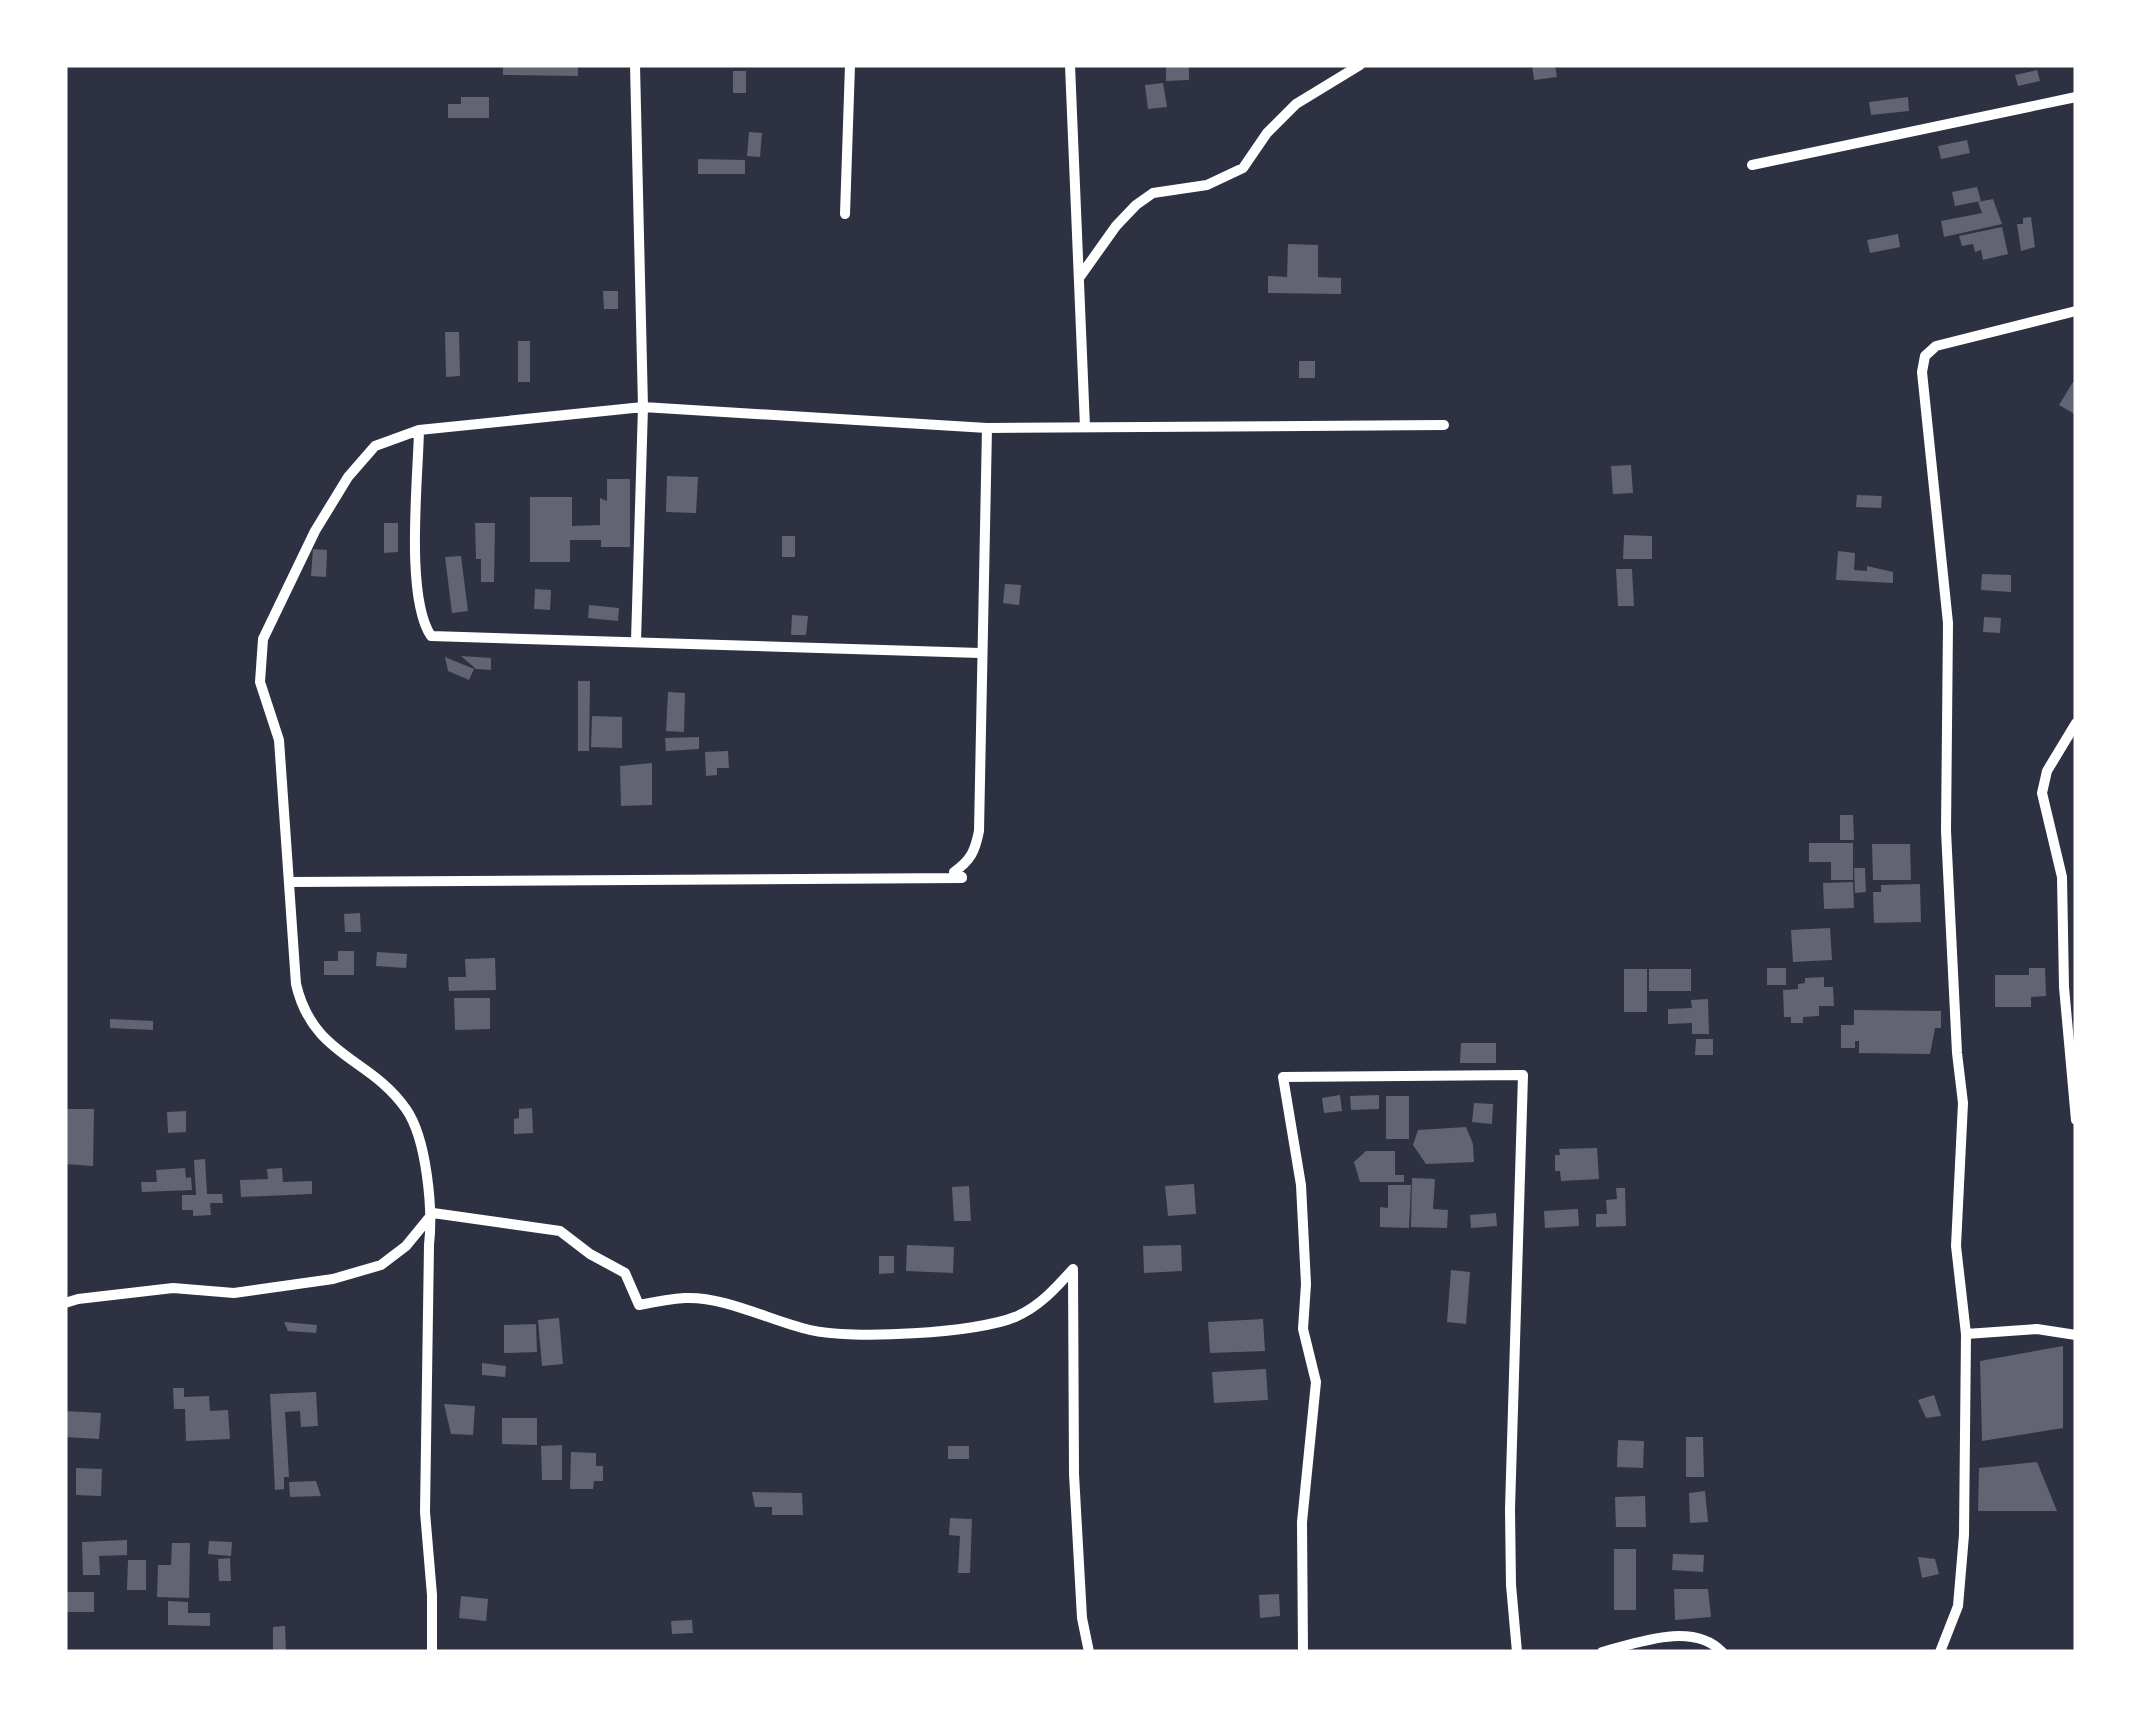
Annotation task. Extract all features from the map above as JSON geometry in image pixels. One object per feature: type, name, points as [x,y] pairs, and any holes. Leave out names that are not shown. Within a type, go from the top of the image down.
[{"type":"street","points":[[636,65],[643,407],[636,641]]},
{"type":"street","points":[[846,214],[850,65]]},
{"type":"street","points":[[1070,65],[1086,428]]},
{"type":"street","points":[[1079,278],[1136,205],[1153,193],[1207,185],[1243,168],[1267,133],[1296,104],[1360,65]]},
{"type":"street","points":[[1752,165],[2076,98]]},
{"type":"street","points":[[1940,1652],[1958,1606],[1964,1534],[1966,1334],[1956,1246],[1963,1103],[1946,832],[1948,623],[1922,372],[1925,356],[1936,346],[2076,311]]},
{"type":"street","points":[[432,1652],[425,1512],[429,1245],[433,1213],[423,1158],[408,1112],[394,1094],[324,1040],[308,1020],[300,1001],[279,740],[260,682],[263,640],[315,531],[348,477],[375,446],[419,430],[643,407],[987,428],[1444,424]]},
{"type":"street","points":[[291,882],[962,878],[954,872],[976,850],[979,831],[987,428]]},
{"type":"street","points":[[419,430],[417,583],[420,611],[432,636],[980,652]]},
{"type":"street","points":[[2076,723],[2047,770],[2042,793],[2062,877],[2064,987],[2076,1120]]},
{"type":"street","points":[[1303,1652],[1302,1522],[1316,1382],[1302,1329],[1306,1284],[1301,1185],[1283,1077],[1523,1075],[1510,1509],[1517,1652]]},
{"type":"street","points":[[65,1303],[173,1288],[234,1293],[333,1279],[381,1266],[406,1246],[433,1213]]},
{"type":"street","points":[[433,1213],[560,1232],[624,1273],[639,1304],[688,1298],[741,1308],[814,1331],[868,1334],[1014,1317],[1046,1298],[1073,1269],[1074,1474],[1082,1618],[1090,1652]]},
{"type":"street","points":[[1966,1334],[2037,1328],[2076,1335]]},
{"type":"street","points":[[1602,1652],[1662,1637],[1712,1642],[1722,1652]]},
{"type":"building","points":[[503,65],[578,65],[578,76],[503,75]]},
{"type":"building","points":[[1166,65],[1189,65],[1189,80],[1166,81]]},
{"type":"building","points":[[1532,65],[1555,65],[1557,77],[1534,80]]},
{"type":"building","points":[[2037,70],[2040,81],[2018,86],[2015,75]]},
{"type":"building","points":[[733,71],[746,71],[746,93],[733,93]]},
{"type":"building","points":[[1163,83],[1167,107],[1148,109],[1145,85]]},
{"type":"building","points":[[461,97],[489,97],[489,118],[448,118],[448,104],[461,104]]},
{"type":"building","points":[[1908,97],[1909,111],[1871,115],[1869,102]]},
{"type":"building","points":[[749,132],[762,133],[760,157],[747,156]]},
{"type":"building","points":[[1967,140],[1970,153],[1941,159],[1938,146]]},
{"type":"building","points":[[698,159],[745,160],[745,174],[698,174]]},
{"type":"building","points":[[1977,187],[1981,201],[1955,206],[1952,192]]},
{"type":"building","points":[[1993,199],[2002,224],[1944,237],[1941,221],[1982,213],[1978,202]]},
{"type":"building","points":[[2031,217],[2035,247],[2021,251],[2017,224]]},
{"type":"building","points":[[2002,227],[2008,254],[1983,260],[1981,250],[1975,252],[1973,244],[1962,246],[1959,236]]},
{"type":"building","points":[[1898,234],[1900,247],[1870,253],[1867,240]]},
{"type":"building","points":[[1288,244],[1318,245],[1318,277],[1341,278],[1341,294],[1268,293],[1268,276],[1287,277]]},
{"type":"building","points":[[603,291],[618,291],[618,309],[604,309]]},
{"type":"building","points":[[445,332],[459,332],[460,376],[446,377]]},
{"type":"building","points":[[518,341],[530,341],[530,382],[518,382]]},
{"type":"building","points":[[1299,361],[1315,361],[1315,378],[1299,378]]},
{"type":"building","points":[[2073,382],[2076,384],[2076,415],[2059,405]]},
{"type":"building","points":[[1631,465],[1633,493],[1613,494],[1611,466]]},
{"type":"building","points":[[667,476],[698,477],[696,513],[666,512]]},
{"type":"building","points":[[607,479],[630,479],[630,547],[601,547],[601,540],[570,540],[570,562],[530,562],[530,497],[572,497],[572,526],[600,525],[600,498],[607,501]]},
{"type":"building","points":[[1857,495],[1882,496],[1881,508],[1856,507]]},
{"type":"building","points":[[384,523],[398,523],[398,552],[384,553]]},
{"type":"building","points":[[475,523],[495,523],[494,582],[481,582]]},
{"type":"building","points":[[1624,535],[1652,536],[1652,559],[1623,559]]},
{"type":"building","points":[[782,536],[795,536],[795,557],[782,557]]},
{"type":"building","points":[[313,549],[327,550],[326,577],[311,576]]},
{"type":"building","points":[[1838,551],[1855,553],[1854,570],[1867,571],[1867,566],[1893,572],[1893,583],[1836,580]]},
{"type":"building","points":[[461,556],[468,611],[452,613],[445,557]]},
{"type":"building","points":[[1616,569],[1632,569],[1634,606],[1618,606]]},
{"type":"building","points":[[1982,574],[2011,575],[2011,592],[1981,590]]},
{"type":"building","points":[[1005,584],[1021,585],[1019,605],[1003,603]]},
{"type":"building","points":[[535,589],[551,590],[550,610],[534,609]]},
{"type":"building","points":[[589,605],[619,608],[618,621],[588,618]]},
{"type":"building","points":[[792,615],[808,616],[806,635],[791,635]]},
{"type":"building","points":[[1984,617],[2001,618],[2000,633],[1983,632]]},
{"type":"building","points":[[461,656],[491,658],[491,670],[476,669]]},
{"type":"building","points":[[445,657],[474,669],[469,680],[448,671]]},
{"type":"building","points":[[578,681],[590,681],[589,751],[578,751]]},
{"type":"building","points":[[668,692],[685,693],[684,732],[666,731]]},
{"type":"building","points":[[592,716],[622,717],[622,748],[591,747]]},
{"type":"building","points":[[699,737],[699,749],[666,751],[665,738]]},
{"type":"building","points":[[728,751],[729,768],[717,768],[717,775],[706,776],[705,752]]},
{"type":"building","points":[[652,763],[652,805],[621,806],[620,766]]},
{"type":"building","points":[[1840,815],[1853,815],[1854,840],[1840,840]]},
{"type":"building","points":[[1809,843],[1853,843],[1853,880],[1831,880],[1831,862],[1809,862]]},
{"type":"building","points":[[1872,844],[1910,844],[1911,880],[1873,880]]},
{"type":"building","points":[[1854,868],[1865,868],[1866,892],[1855,893]]},
{"type":"building","points":[[1853,882],[1854,908],[1824,909],[1823,883]]},
{"type":"building","points":[[1920,884],[1921,922],[1874,923],[1873,892],[1881,892],[1881,885]]},
{"type":"building","points":[[360,913],[361,932],[345,932],[344,914]]},
{"type":"building","points":[[1830,928],[1832,960],[1793,962],[1791,930]]},
{"type":"building","points":[[338,951],[354,951],[354,975],[324,975],[324,961],[338,961]]},
{"type":"building","points":[[377,952],[407,954],[406,968],[376,966]]},
{"type":"building","points":[[495,958],[496,990],[449,991],[448,977],[466,977],[465,959]]},
{"type":"building","points":[[1767,968],[1786,968],[1786,985],[1767,985]]},
{"type":"building","points":[[2029,968],[2045,968],[2046,996],[2031,997],[2031,1007],[1995,1007],[1995,975],[2029,975]]},
{"type":"building","points":[[1624,969],[1647,969],[1647,1012],[1624,1012]]},
{"type":"building","points":[[1649,969],[1691,969],[1691,991],[1649,991]]},
{"type":"building","points":[[1824,977],[1824,987],[1833,987],[1834,1006],[1819,1006],[1819,1016],[1791,1023],[1791,1017],[1784,1017],[1783,990],[1798,989],[1805,978]]},
{"type":"building","points":[[454,998],[490,998],[490,1029],[455,1030]]},
{"type":"building","points":[[1708,999],[1709,1034],[1692,1034],[1692,1023],[1668,1024],[1668,1009],[1692,1008],[1691,1000]]},
{"type":"building","points":[[1854,1010],[1941,1011],[1941,1028],[1935,1028],[1930,1054],[1859,1053],[1859,1041],[1855,1041],[1855,1048],[1841,1048],[1841,1025],[1854,1025]]},
{"type":"building","points":[[110,1019],[153,1021],[153,1030],[110,1028]]},
{"type":"building","points":[[1696,1039],[1713,1039],[1713,1055],[1695,1055]]},
{"type":"building","points":[[1461,1043],[1496,1043],[1496,1063],[1460,1063]]},
{"type":"building","points":[[1340,1095],[1342,1111],[1324,1113],[1322,1098]]},
{"type":"building","points":[[1379,1095],[1379,1109],[1351,1110],[1350,1096]]},
{"type":"building","points":[[1386,1096],[1409,1096],[1409,1139],[1386,1139]]},
{"type":"building","points":[[1474,1103],[1493,1104],[1492,1124],[1472,1122]]},
{"type":"building","points":[[532,1108],[533,1133],[514,1134],[519,1109]]},
{"type":"building","points":[[65,1109],[94,1109],[93,1166],[65,1164]]},
{"type":"building","points":[[186,1111],[186,1132],[168,1133],[167,1112]]},
{"type":"building","points":[[1466,1127],[1473,1144],[1474,1162],[1426,1164],[1413,1145],[1418,1130]]},
{"type":"building","points":[[1597,1148],[1599,1179],[1561,1181],[1560,1171],[1555,1171],[1559,1149]]},
{"type":"building","points":[[1366,1151],[1395,1151],[1395,1175],[1404,1175],[1404,1182],[1360,1182],[1354,1162]]},
{"type":"building","points":[[205,1159],[207,1194],[222,1194],[223,1203],[210,1203],[211,1215],[193,1216],[193,1210],[182,1210],[182,1195],[196,1195],[194,1160]]},
{"type":"building","points":[[185,1168],[192,1190],[142,1192],[141,1182],[157,1182],[156,1170]]},
{"type":"building","points":[[282,1168],[283,1182],[312,1181],[312,1194],[241,1197],[240,1180],[268,1179],[267,1169]]},
{"type":"building","points":[[1412,1178],[1435,1179],[1433,1209],[1448,1210],[1447,1228],[1411,1227]]},
{"type":"building","points":[[1194,1184],[1196,1214],[1168,1216],[1165,1186]]},
{"type":"building","points":[[1388,1185],[1411,1185],[1409,1228],[1380,1227],[1380,1207],[1388,1208]]},
{"type":"building","points":[[969,1186],[971,1221],[954,1221],[952,1187]]},
{"type":"building","points":[[1616,1188],[1625,1188],[1626,1226],[1596,1227],[1596,1214],[1607,1214],[1606,1200],[1617,1199]]},
{"type":"building","points":[[1578,1209],[1579,1226],[1545,1228],[1544,1211]]},
{"type":"building","points":[[1496,1213],[1497,1226],[1471,1228],[1470,1215]]},
{"type":"building","points":[[907,1245],[954,1247],[953,1273],[906,1271]]},
{"type":"building","points":[[1181,1245],[1182,1271],[1144,1273],[1143,1246]]},
{"type":"building","points":[[879,1256],[894,1256],[894,1273],[879,1274]]},
{"type":"building","points":[[1451,1270],[1470,1272],[1466,1324],[1447,1322]]},
{"type":"building","points":[[559,1318],[563,1364],[542,1366],[538,1320]]},
{"type":"building","points":[[1263,1319],[1265,1351],[1210,1353],[1208,1322]]},
{"type":"building","points":[[284,1322],[317,1325],[316,1333],[288,1331]]},
{"type":"building","points":[[536,1324],[537,1352],[504,1353],[504,1325]]},
{"type":"building","points":[[2063,1346],[2063,1428],[1982,1441],[1980,1361]]},
{"type":"building","points":[[482,1363],[506,1366],[505,1377],[482,1375]]},
{"type":"building","points":[[1266,1369],[1268,1400],[1214,1403],[1212,1372]]},
{"type":"building","points":[[173,1388],[184,1388],[184,1397],[209,1396],[210,1411],[228,1410],[230,1439],[186,1441],[185,1409],[174,1409]]},
{"type":"building","points":[[316,1392],[318,1426],[301,1427],[300,1411],[285,1412],[289,1477],[284,1477],[284,1489],[275,1490],[270,1394]]},
{"type":"building","points":[[1934,1395],[1941,1416],[1926,1418],[1918,1400]]},
{"type":"building","points":[[444,1404],[475,1406],[473,1435],[451,1434]]},
{"type":"building","points":[[65,1411],[101,1413],[99,1439],[65,1437]]},
{"type":"building","points":[[502,1418],[537,1418],[537,1445],[502,1444]]},
{"type":"building","points":[[1686,1437],[1703,1437],[1704,1477],[1686,1477]]},
{"type":"building","points":[[1618,1440],[1644,1441],[1643,1468],[1617,1467]]},
{"type":"building","points":[[562,1445],[562,1480],[542,1480],[541,1446]]},
{"type":"building","points":[[948,1446],[969,1446],[969,1459],[948,1459]]},
{"type":"building","points":[[571,1452],[596,1453],[596,1466],[603,1466],[603,1481],[594,1481],[593,1489],[570,1489]]},
{"type":"building","points":[[2037,1462],[2057,1511],[1978,1511],[1979,1468]]},
{"type":"building","points":[[76,1468],[102,1469],[101,1496],[76,1495]]},
{"type":"building","points":[[316,1481],[321,1496],[290,1497],[289,1482]]},
{"type":"building","points":[[1705,1491],[1708,1522],[1690,1523],[1689,1493]]},
{"type":"building","points":[[752,1492],[802,1493],[803,1515],[772,1515],[772,1507],[755,1507]]},
{"type":"building","points":[[1645,1496],[1646,1527],[1616,1527],[1615,1497]]},
{"type":"building","points":[[950,1518],[972,1519],[970,1573],[958,1573],[960,1536],[949,1535]]},
{"type":"building","points":[[127,1540],[127,1555],[99,1556],[100,1575],[83,1575],[82,1542]]},
{"type":"building","points":[[209,1541],[232,1542],[231,1556],[208,1554]]},
{"type":"building","points":[[172,1543],[190,1543],[189,1598],[157,1597],[158,1565],[171,1565]]},
{"type":"building","points":[[1614,1549],[1636,1549],[1636,1610],[1614,1610]]},
{"type":"building","points":[[1673,1554],[1704,1555],[1703,1572],[1672,1570]]},
{"type":"building","points":[[1918,1557],[1935,1559],[1939,1574],[1922,1578]]},
{"type":"building","points":[[230,1558],[231,1581],[219,1581],[218,1559]]},
{"type":"building","points":[[128,1560],[146,1560],[146,1590],[127,1590]]},
{"type":"building","points":[[1674,1589],[1708,1589],[1711,1617],[1675,1620]]},
{"type":"building","points":[[65,1592],[94,1592],[94,1612],[65,1612]]},
{"type":"building","points":[[1279,1594],[1280,1616],[1260,1618],[1259,1595]]},
{"type":"building","points":[[461,1596],[488,1599],[486,1621],[459,1618]]},
{"type":"building","points":[[168,1601],[188,1602],[188,1613],[210,1613],[210,1626],[168,1625]]},
{"type":"building","points":[[692,1620],[693,1633],[672,1634],[671,1621]]},
{"type":"building","points":[[285,1626],[286,1652],[273,1652],[273,1627]]}]
